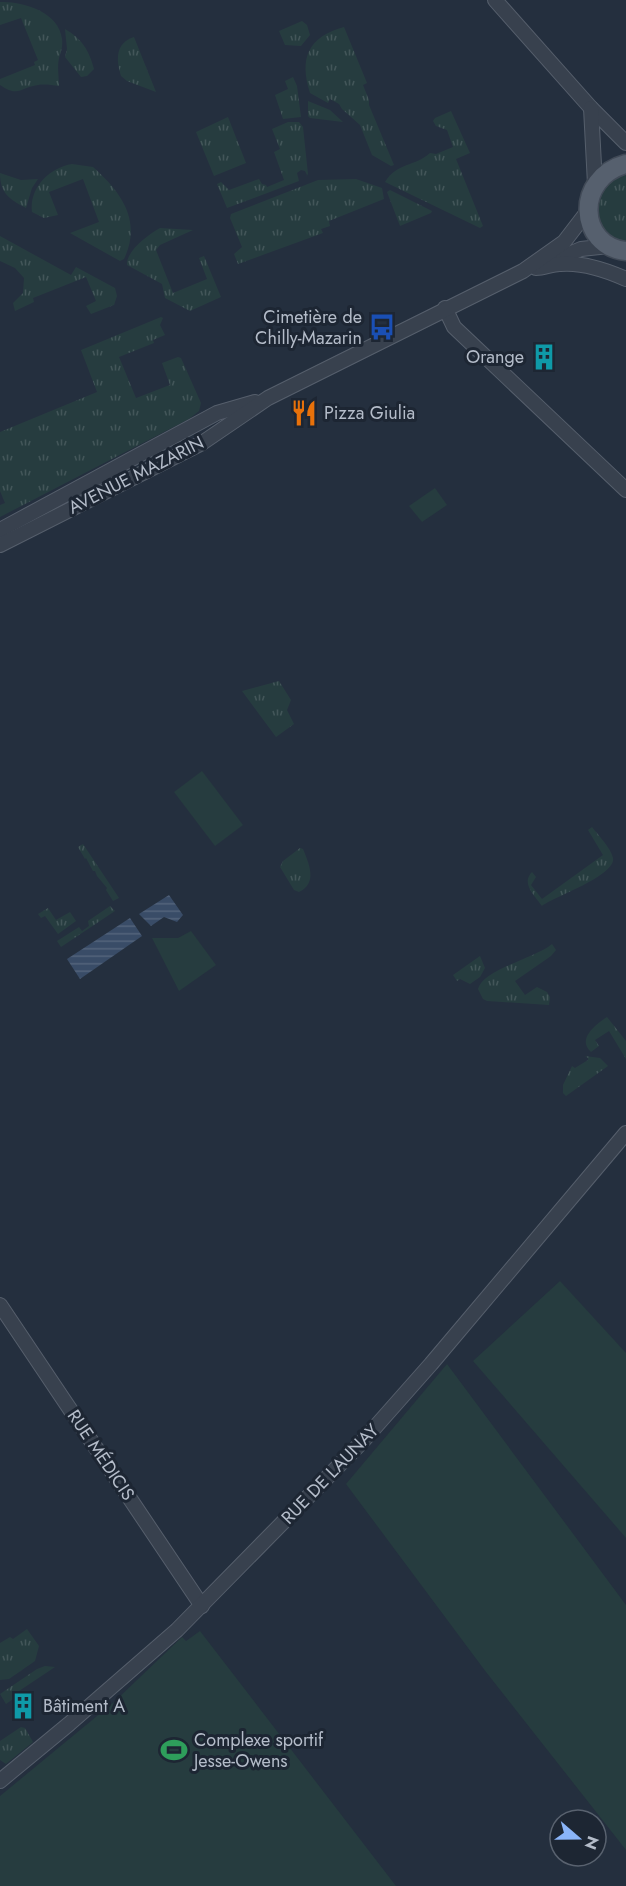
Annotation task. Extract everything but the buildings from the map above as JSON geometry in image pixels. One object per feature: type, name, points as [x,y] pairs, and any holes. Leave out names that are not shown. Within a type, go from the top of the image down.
[{"type":"main road","points":[[620,251],[596,233],[587,212],[591,191],[595,184],[614,167],[626,164]]},
{"type":"street","points":[[495,0],[591,108],[626,143]]},
{"type":"street","points":[[591,108],[595,184]]},
{"type":"street","name":"AVENUE MAZARIN","points":[[529,270],[564,242],[587,212]]},
{"type":"street","name":"AVENUE MAZARIN","points":[[0,545],[202,443],[268,398],[445,309],[580,249],[620,251]]},
{"type":"street","points":[[529,270],[559,264],[579,265],[611,272],[626,279]]},
{"type":"street","points":[[445,309],[454,327],[626,490]]},
{"type":"street","name":"AVENUE MAZARIN","points":[[0,530],[217,413],[268,398]]},
{"type":"street","name":"RUE DE LAUNAY","points":[[0,1781],[69,1724],[202,1606],[384,1418],[626,1133]]},
{"type":"street","name":"RUE MÉDICIS","points":[[0,1305],[202,1606]]},
{"type":"green space","points":[[0,2],[29,6],[47,15],[54,22],[62,42],[58,65],[59,86],[40,85],[12,91],[0,85],[0,79],[35,65],[34,62],[38,60],[21,18],[0,25]]},
{"type":"green space","points":[[302,21],[307,25],[310,35],[301,46],[285,45],[279,31]]},
{"type":"green space","points":[[344,27],[367,83],[363,85],[369,105],[394,165],[391,166],[372,155],[360,125],[339,104],[330,99],[328,103],[310,93],[306,69],[309,51],[322,37]]},
{"type":"green space","points":[[65,29],[80,41],[90,56],[94,69],[87,76],[81,77],[65,57],[67,49]]},
{"type":"green space","points":[[134,37],[156,92],[127,81],[121,76],[118,64],[120,48],[123,43]]},
{"type":"green space","points":[[293,77],[297,86],[301,117],[283,119],[275,95],[288,89],[285,81]]},
{"type":"green space","points":[[308,101],[330,110],[343,122],[310,118]]},
{"type":"green space","points":[[451,111],[470,153],[456,159],[483,226],[480,228],[385,182],[395,171],[430,153],[436,154],[453,147],[447,130],[436,126],[433,121]]},
{"type":"green space","points":[[228,117],[246,163],[214,176],[196,132]]},
{"type":"green space","points":[[288,122],[299,122],[303,127],[308,174],[305,178],[307,175],[305,171],[301,170],[297,173],[299,181],[227,208],[217,184],[221,182],[229,190],[259,179],[267,187],[284,180],[274,152],[280,149],[272,129]]},
{"type":"green space","points":[[72,164],[93,167],[113,187],[126,208],[131,232],[124,259],[120,261],[70,233],[99,222],[83,179],[49,192],[58,215],[44,218],[32,212],[34,195],[42,180],[56,170]]},
{"type":"green space","points":[[0,173],[21,180],[38,179],[32,188],[26,208],[7,195],[0,180]]},
{"type":"green space","points":[[626,175],[626,246],[606,234],[597,209],[600,194],[605,187],[610,182]]},
{"type":"green space","points":[[356,179],[382,188],[384,199],[329,221],[330,226],[321,229],[323,233],[238,264],[234,254],[242,247],[230,218],[231,214],[318,180]]},
{"type":"green space","points":[[390,190],[432,211],[431,213],[400,226],[387,192]]},
{"type":"green space","points":[[160,228],[193,230],[160,245],[156,250],[173,293],[207,279],[199,258],[204,256],[221,297],[190,311],[165,298],[162,284],[127,265],[134,249]]},
{"type":"green space","points":[[0,236],[71,275],[76,267],[115,288],[117,296],[114,305],[91,314],[86,306],[96,301],[86,277],[33,298],[34,302],[15,311],[13,303],[23,293],[24,278],[15,268],[0,261]]},
{"type":"green space","points":[[163,318],[160,325],[165,335],[153,340],[154,343],[119,357],[136,398],[170,385],[162,363],[181,358],[201,403],[199,411],[189,419],[0,517],[0,505],[5,503],[0,491],[0,432],[97,392],[81,350]]},
{"type":"green space","points":[[435,488],[447,505],[422,522],[409,506]]},
{"type":"green space","points":[[279,681],[291,700],[287,710],[294,724],[276,737],[242,691]]},
{"type":"green space","points":[[202,771],[243,825],[215,846],[174,792]]},
{"type":"green space","points":[[592,827],[610,850],[613,858],[611,865],[595,879],[542,906],[528,885],[529,876],[532,872],[536,877],[531,885],[542,899],[603,855],[588,830]]},
{"type":"green space","points":[[83,844],[119,898],[113,901],[107,888],[85,859],[78,847]]},
{"type":"green space","points":[[300,848],[303,849],[308,861],[310,878],[305,888],[299,892],[294,890],[280,867],[283,861]]},
{"type":"green space","points":[[110,906],[115,911],[61,947],[57,941],[79,927],[82,931],[89,926],[88,921]]},
{"type":"green space","points":[[48,908],[56,920],[70,912],[76,921],[58,934],[45,916],[41,918],[38,914]]},
{"type":"green space","points":[[191,931],[216,965],[179,991],[152,938],[178,938]]},
{"type":"green space","points":[[552,944],[556,950],[551,956],[515,981],[525,995],[537,987],[547,992],[550,997],[549,1005],[483,999],[478,989],[489,976]]},
{"type":"green space","points":[[480,956],[485,968],[480,977],[470,984],[460,979],[457,981],[453,975]]},
{"type":"green space","points":[[607,1017],[626,1041],[626,1059],[609,1031],[595,1040],[599,1046],[591,1052],[587,1047],[589,1033]]},
{"type":"green space","points":[[585,1056],[600,1058],[608,1066],[566,1096],[563,1093],[563,1085],[572,1066],[575,1068],[588,1060]]},
{"type":"green space","points":[[560,1281],[626,1353],[626,1538],[473,1361]]},
{"type":"green space","points":[[447,1364],[626,1605],[626,1850],[608,1827],[608,1808],[593,1808],[486,1672],[346,1484]]},
{"type":"green space","points":[[27,1629],[39,1646],[35,1661],[9,1679],[0,1680],[0,1643],[10,1637],[13,1639]]},
{"type":"green space","name":"Complexe sportif Jesse-Owens","points":[[200,1631],[396,1886],[0,1886],[0,1796],[114,1702],[182,1637],[186,1641]]},
{"type":"green space","points":[[45,1666],[55,1667],[13,1695],[13,1699],[6,1704],[0,1694]]},
{"type":"green space","points":[[21,1727],[25,1728],[33,1742],[6,1764],[0,1760],[0,1741]]},
{"type":"water","points":[[169,895],[183,915],[177,922],[164,917],[151,926],[139,914]]},
{"type":"water","points":[[130,918],[142,936],[80,979],[67,959]]},
{"type":"place","name":"Cimetière de Chilly-Mazarin","points":[[382,327]]},
{"type":"place","name":"Orange","points":[[544,357]]},
{"type":"place","name":"Pizza Giulia","points":[[304,413]]},
{"type":"place","name":"Bâtiment A","points":[[23,1706]]},
{"type":"place","name":"Complexe sportif Jesse-Owens","points":[[174,1750]]}]
